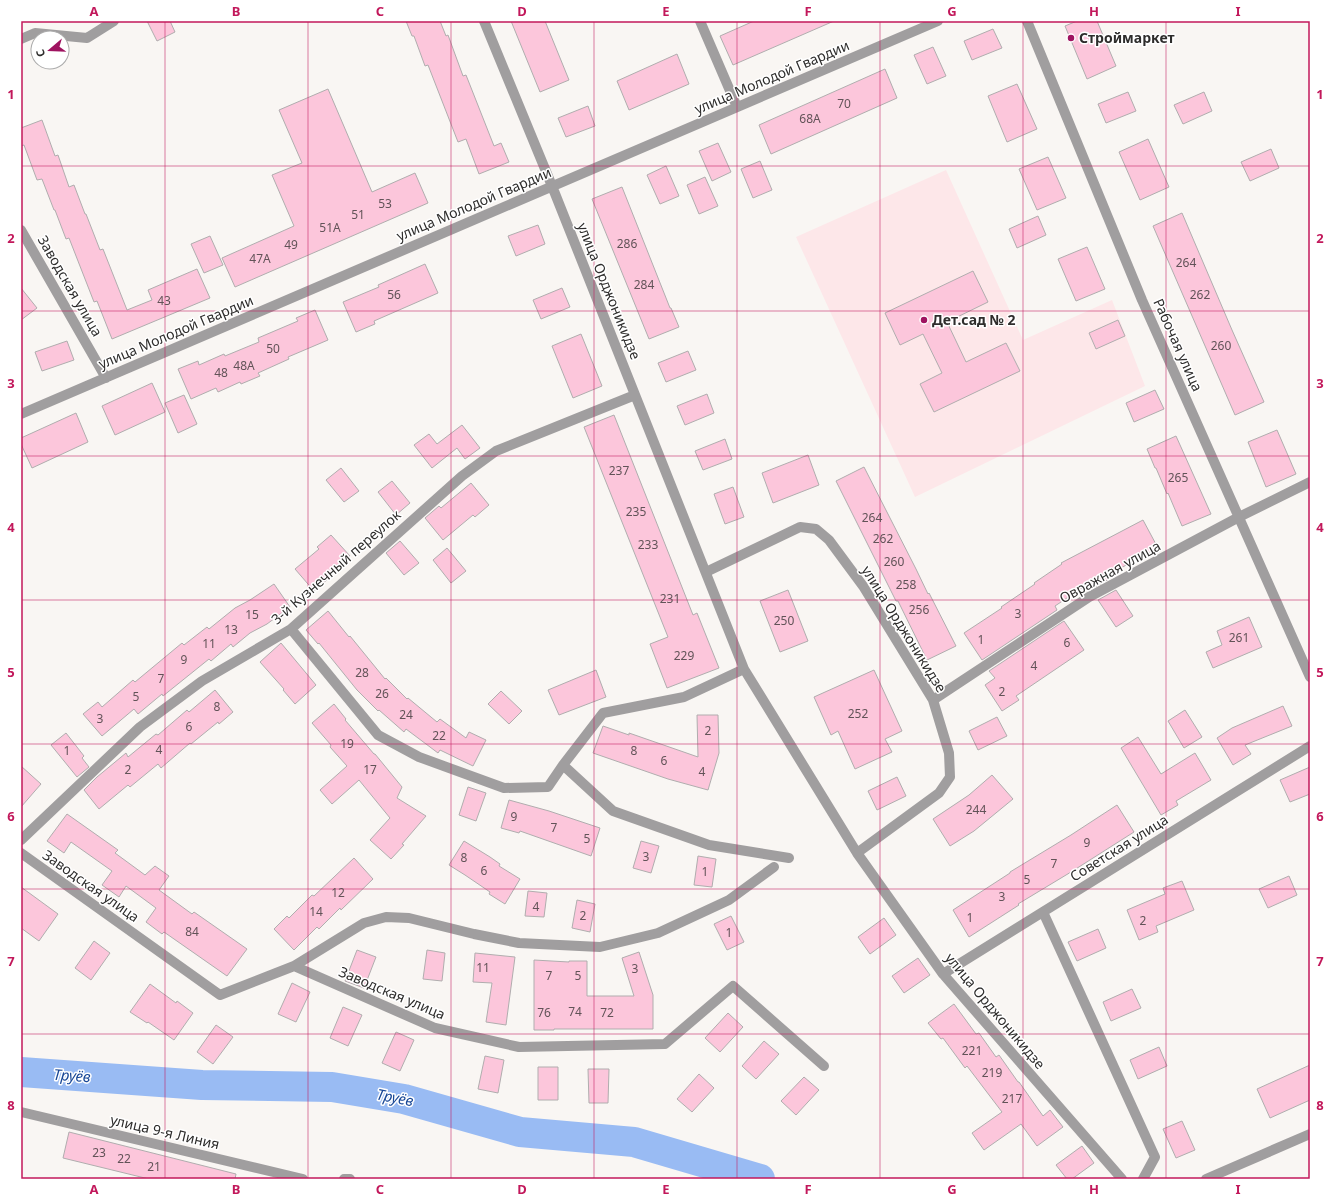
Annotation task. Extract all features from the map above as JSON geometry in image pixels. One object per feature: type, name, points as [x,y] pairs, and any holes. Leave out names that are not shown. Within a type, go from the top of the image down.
[{"type":"street","points":[[21,39],[35,33],[87,38],[114,21]]},
{"type":"street","name":"улица Орджоникидзе","points":[[484,21],[552,186],[744,668],[857,853],[944,974],[1122,1179]]},
{"type":"street","points":[[700,21],[737,107]]},
{"type":"street","name":"улица Молодой Гвардии","points":[[21,414],[938,21]]},
{"type":"street","name":"Рабочая улица","points":[[1027,21],[1142,300],[1310,677]]},
{"type":"street","name":"Заводская улица","points":[[21,230],[106,378]]},
{"type":"street","name":"3-й Кузнечный переулок","points":[[21,840],[140,727],[202,680],[290,629],[462,476],[496,451],[635,395]]},
{"type":"street","name":"Овражная улица","points":[[933,700],[1089,597],[1239,517],[1310,482]]},
{"type":"street","name":"улица Орджоникидзе","points":[[706,572],[800,527],[816,530],[829,540],[862,586],[933,700],[949,753],[950,777],[939,793],[857,853]]},
{"type":"street","points":[[290,629],[378,735],[419,757],[504,788],[548,787],[603,713],[684,697],[744,668]]},
{"type":"street","name":"Советская улица","points":[[944,974],[1310,746]]},
{"type":"street","points":[[563,765],[613,811],[709,845],[789,858]]},
{"type":"street","name":"Заводская улица","points":[[21,853],[220,995],[294,966],[435,1028],[519,1047],[665,1044],[733,986],[824,1066]]},
{"type":"street","points":[[294,966],[364,923],[386,917],[408,918],[474,934],[519,942],[600,947],[658,933],[729,900],[774,867]]},
{"type":"street","points":[[1043,912],[1155,1157],[1143,1179]]},
{"type":"street","name":"улица 9-я Линия","points":[[21,1112],[303,1179]]},
{"type":"street","points":[[1206,1179],[1310,1134]]},
{"type":"street","points":[[344,1179],[350,1179]]},
{"type":"shaded area","name":"Дет.сад № 2","points":[[946,170],[1023,340],[1112,300],[1145,386],[915,497],[796,237]]},
{"type":"building","points":[[147,21],[170,21],[175,32],[157,41]]},
{"type":"building","points":[[406,21],[440,21],[446,36],[448,35],[463,76],[466,75],[494,146],[501,143],[509,162],[479,174],[466,139],[458,142],[428,65],[425,66],[414,36],[412,36]]},
{"type":"building","points":[[511,21],[545,21],[569,80],[540,92]]},
{"type":"building","points":[[754,21],[834,21],[733,65],[720,36]]},
{"type":"building","points":[[1077,21],[1097,21],[1116,66],[1087,79],[1065,26]]},
{"type":"building","points":[[993,29],[1002,48],[972,60],[964,41]]},
{"type":"building","points":[[933,47],[946,76],[927,84],[914,55]]},
{"type":"building","points":[[677,54],[689,84],[629,110],[617,81]]},
{"type":"building","points":[[885,69],[897,98],[771,154],[759,125]]},
{"type":"building","points":[[1017,84],[1037,129],[1007,142],[988,96]]},
{"type":"building","points":[[328,89],[372,192],[415,173],[428,203],[235,287],[222,258],[294,226],[272,175],[302,163],[279,110]]},
{"type":"building","points":[[1128,92],[1136,111],[1106,123],[1098,104]]},
{"type":"building","points":[[1204,92],[1212,111],[1183,124],[1174,105]]},
{"type":"building","points":[[588,106],[595,126],[566,137],[558,118]]},
{"type":"building","points":[[42,120],[55,156],[58,155],[69,187],[74,185],[100,250],[103,249],[127,310],[152,300],[148,290],[197,269],[210,298],[112,339],[97,301],[94,302],[69,238],[66,239],[42,179],[37,180],[24,145],[21,146],[21,128]]},
{"type":"building","points":[[1148,139],[1169,187],[1140,200],[1119,152]]},
{"type":"building","points":[[718,143],[731,172],[712,181],[699,151]]},
{"type":"building","points":[[1271,149],[1279,168],[1250,181],[1241,162]]},
{"type":"building","points":[[1048,157],[1066,198],[1037,210],[1019,169]]},
{"type":"building","points":[[760,161],[772,190],[753,198],[741,169]]},
{"type":"building","points":[[666,166],[679,196],[660,204],[647,175]]},
{"type":"building","points":[[705,177],[718,206],[699,214],[687,185]]},
{"type":"building","points":[[622,187],[679,327],[649,339],[592,199]]},
{"type":"building","points":[[1182,213],[1264,402],[1235,415],[1153,226]]},
{"type":"building","points":[[1038,216],[1046,235],[1017,248],[1009,229]]},
{"type":"building","points":[[538,225],[545,244],[516,256],[508,236]]},
{"type":"building","points":[[210,236],[223,265],[204,273],[191,244]]},
{"type":"building","points":[[1087,247],[1105,289],[1076,301],[1058,259]]},
{"type":"building","points":[[425,264],[438,293],[374,321],[375,324],[356,332],[343,302],[379,287],[378,285]]},
{"type":"building","points":[[973,271],[988,302],[947,322],[966,362],[1006,343],[1020,371],[934,412],[920,384],[942,373],[923,334],[900,345],[885,313]]},
{"type":"building","points":[[21,288],[37,308],[21,320]]},
{"type":"building","points":[[562,288],[570,307],[541,319],[533,300]]},
{"type":"building","points":[[315,310],[328,340],[288,357],[289,359],[258,373],[260,376],[241,384],[240,382],[218,392],[216,388],[191,399],[178,369],[198,361],[199,365],[224,354],[225,356],[259,342],[258,338],[298,321],[296,318]]},
{"type":"building","points":[[1118,320],[1125,336],[1096,349],[1089,333]]},
{"type":"building","points":[[581,334],[602,386],[573,398],[552,346]]},
{"type":"building","points":[[67,341],[74,360],[42,371],[35,352]]},
{"type":"building","points":[[688,351],[696,370],[666,382],[658,363]]},
{"type":"building","points":[[152,383],[165,412],[115,435],[102,406]]},
{"type":"building","points":[[1155,390],[1164,409],[1134,422],[1126,403]]},
{"type":"building","points":[[707,394],[714,413],[685,425],[677,406]]},
{"type":"building","points":[[184,395],[197,424],[178,433],[165,403]]},
{"type":"building","points":[[76,413],[88,442],[32,468],[21,444],[21,438]]},
{"type":"building","points":[[614,415],[693,615],[697,613],[719,668],[667,688],[650,644],[668,637],[584,427]]},
{"type":"building","points":[[462,425],[480,448],[465,459],[457,448],[432,468],[414,445],[429,434],[437,444]]},
{"type":"building","points":[[1277,430],[1296,474],[1266,487],[1248,442]]},
{"type":"building","points":[[1176,436],[1211,514],[1182,526],[1147,449]]},
{"type":"building","points":[[725,439],[732,459],[703,470],[695,451]]},
{"type":"building","points":[[808,455],[819,485],[773,503],[762,473]]},
{"type":"building","points":[[864,467],[956,646],[927,660],[836,481]]},
{"type":"building","points":[[341,468],[359,491],[344,502],[326,480]]},
{"type":"building","points":[[392,481],[410,503],[396,515],[378,492]]},
{"type":"building","points":[[471,483],[489,505],[475,517],[473,515],[443,540],[425,518],[439,506],[441,508]]},
{"type":"building","points":[[733,487],[744,517],[725,524],[714,494]]},
{"type":"building","points":[[1143,520],[1158,548],[1106,576],[1109,579],[1091,589],[1088,584],[1055,606],[1057,610],[982,660],[964,633],[1002,608],[1001,607],[1062,564],[1061,563]]},
{"type":"building","points":[[331,535],[350,556],[326,577],[328,579],[314,591],[295,569],[319,549],[317,547]]},
{"type":"building","points":[[400,541],[419,563],[404,575],[386,553]]},
{"type":"building","points":[[447,548],[466,571],[451,583],[433,560]]},
{"type":"building","points":[[274,584],[290,607],[267,624],[250,633],[233,647],[231,644],[211,661],[209,659],[138,714],[134,709],[102,736],[83,714],[98,702],[102,707],[133,680],[135,682],[182,643],[184,645],[207,627],[209,629],[235,608]]},
{"type":"building","points":[[788,590],[808,641],[780,652],[760,601]]},
{"type":"building","points":[[1116,590],[1133,616],[1116,627],[1098,600]]},
{"type":"building","points":[[328,611],[385,679],[386,678],[407,699],[408,698],[437,722],[440,719],[466,738],[469,732],[486,740],[473,766],[440,750],[438,753],[406,729],[404,732],[379,710],[378,711],[357,690],[319,643],[318,644],[306,630]]},
{"type":"building","points":[[1249,617],[1262,647],[1213,668],[1206,652],[1222,645],[1217,631]]},
{"type":"building","points":[[1064,621],[1084,650],[1016,696],[1019,700],[1002,711],[985,685],[995,678],[989,671]]},
{"type":"building","points":[[281,643],[316,685],[295,704],[260,662]]},
{"type":"building","points":[[596,670],[606,697],[559,715],[548,690]]},
{"type":"building","points":[[874,670],[902,731],[885,739],[892,752],[855,769],[838,731],[831,735],[814,697]]},
{"type":"building","points":[[215,690],[233,712],[219,724],[218,722],[191,744],[190,743],[161,768],[158,764],[130,787],[128,785],[99,809],[84,790],[126,753],[128,757],[156,734],[158,735],[187,710],[189,712]]},
{"type":"building","points":[[501,691],[522,711],[509,724],[488,704]]},
{"type":"building","points":[[334,704],[346,719],[345,720],[402,787],[397,798],[426,816],[402,844],[404,845],[391,859],[370,840],[390,818],[359,780],[332,804],[320,790],[347,766],[312,723]]},
{"type":"building","points":[[1283,706],[1292,726],[1245,745],[1251,754],[1233,765],[1217,738],[1232,728]]},
{"type":"building","points":[[1185,710],[1202,737],[1184,748],[1168,721]]},
{"type":"building","points":[[697,715],[718,715],[719,753],[708,790],[668,779],[593,753],[603,726],[629,735],[629,733],[698,757]]},
{"type":"building","points":[[997,717],[1007,736],[978,750],[969,731]]},
{"type":"building","points":[[66,733],[84,756],[82,758],[89,767],[77,777],[51,745]]},
{"type":"building","points":[[1138,737],[1161,774],[1195,753],[1211,780],[1176,801],[1178,805],[1161,815],[1121,748]]},
{"type":"building","points":[[21,766],[41,784],[21,807]]},
{"type":"building","points":[[1310,767],[1310,794],[1290,802],[1280,780]]},
{"type":"building","points":[[992,775],[1013,799],[974,831],[950,846],[933,819],[969,795]]},
{"type":"building","points":[[897,777],[906,796],[877,810],[868,791]]},
{"type":"building","points":[[468,787],[486,793],[476,821],[459,815]]},
{"type":"building","points":[[509,800],[549,811],[600,828],[591,856],[520,831],[519,833],[501,828]]},
{"type":"building","points":[[1117,805],[1134,832],[1018,904],[1019,905],[969,937],[953,910],[1010,872]]},
{"type":"building","points":[[67,814],[118,850],[115,853],[145,875],[155,866],[169,876],[159,890],[192,914],[194,912],[247,949],[227,976],[164,932],[162,934],[146,922],[156,908],[126,886],[119,897],[102,885],[112,871],[71,842],[64,853],[47,841]]},
{"type":"building","points":[[464,841],[490,857],[500,864],[499,866],[520,879],[505,904],[489,894],[490,892],[449,865]]},
{"type":"building","points":[[641,841],[659,846],[651,873],[633,868]]},
{"type":"building","points":[[698,856],[716,859],[712,887],[694,885]]},
{"type":"building","points":[[354,858],[373,879],[319,929],[317,927],[294,950],[274,929],[287,916],[289,918],[312,895],[314,896]]},
{"type":"building","points":[[1289,876],[1297,895],[1268,908],[1259,889]]},
{"type":"building","points":[[1182,881],[1194,910],[1156,926],[1158,932],[1139,940],[1127,910],[1165,894],[1163,888]]},
{"type":"building","points":[[21,887],[58,914],[39,941],[21,928]]},
{"type":"building","points":[[528,891],[547,893],[544,917],[525,916]]},
{"type":"building","points":[[577,900],[595,904],[590,932],[572,928]]},
{"type":"building","points":[[731,916],[744,942],[727,950],[714,924]]},
{"type":"building","points":[[884,918],[896,935],[870,954],[858,937]]},
{"type":"building","points":[[1098,929],[1106,948],[1077,961],[1068,942]]},
{"type":"building","points":[[94,941],[110,953],[91,980],[75,968]]},
{"type":"building","points":[[357,950],[376,957],[364,988],[345,981]]},
{"type":"building","points":[[427,950],[445,953],[442,981],[423,979]]},
{"type":"building","points":[[639,952],[653,995],[653,1029],[534,1030],[534,960],[569,962],[587,961],[587,996],[634,996],[622,958]]},
{"type":"building","points":[[475,953],[515,957],[506,1025],[486,1022],[492,983],[473,982]]},
{"type":"building","points":[[918,958],[930,975],[904,993],[892,976]]},
{"type":"building","points":[[292,983],[310,992],[296,1022],[278,1014]]},
{"type":"building","points":[[150,984],[176,1003],[177,1001],[193,1013],[174,1040],[148,1022],[147,1023],[130,1012]]},
{"type":"building","points":[[1132,989],[1141,1008],[1111,1021],[1103,1002]]},
{"type":"building","points":[[954,1004],[976,1034],[979,1033],[996,1057],[999,1055],[1043,1116],[1050,1110],[1063,1127],[1037,1146],[1021,1124],[984,1150],[972,1133],[1002,1112],[967,1066],[965,1068],[943,1038],[941,1039],[928,1023]]},
{"type":"building","points":[[343,1007],[362,1015],[348,1046],[330,1038]]},
{"type":"building","points":[[728,1013],[743,1027],[720,1052],[705,1038]]},
{"type":"building","points":[[216,1025],[233,1037],[213,1064],[197,1052]]},
{"type":"building","points":[[396,1032],[414,1040],[400,1071],[382,1063]]},
{"type":"building","points":[[764,1041],[779,1054],[756,1079],[742,1066]]},
{"type":"building","points":[[1159,1047],[1167,1066],[1138,1079],[1130,1060]]},
{"type":"building","points":[[485,1056],[504,1060],[498,1093],[478,1089]]},
{"type":"building","points":[[1310,1065],[1310,1100],[1270,1118],[1257,1089]]},
{"type":"building","points":[[538,1067],[558,1067],[558,1100],[538,1100]]},
{"type":"building","points":[[588,1069],[609,1069],[608,1103],[589,1103]]},
{"type":"building","points":[[699,1074],[714,1088],[692,1112],[677,1099]]},
{"type":"building","points":[[804,1077],[819,1090],[796,1115],[781,1101]]},
{"type":"building","points":[[1182,1121],[1195,1150],[1176,1158],[1163,1129]]},
{"type":"building","points":[[69,1132],[236,1174],[235,1179],[149,1179],[63,1158]]},
{"type":"building","points":[[1082,1146],[1094,1163],[1072,1179],[1067,1179],[1056,1165]]},
{"type":"waterway","name":"Труёв","points":[[21,1072],[202,1085],[332,1087],[404,1099],[520,1132],[634,1142],[760,1179]]},
{"type":"place","name":"Строймаркет","points":[[1071,38]]},
{"type":"place","name":"Дет.сад № 2","points":[[924,320]]}]
